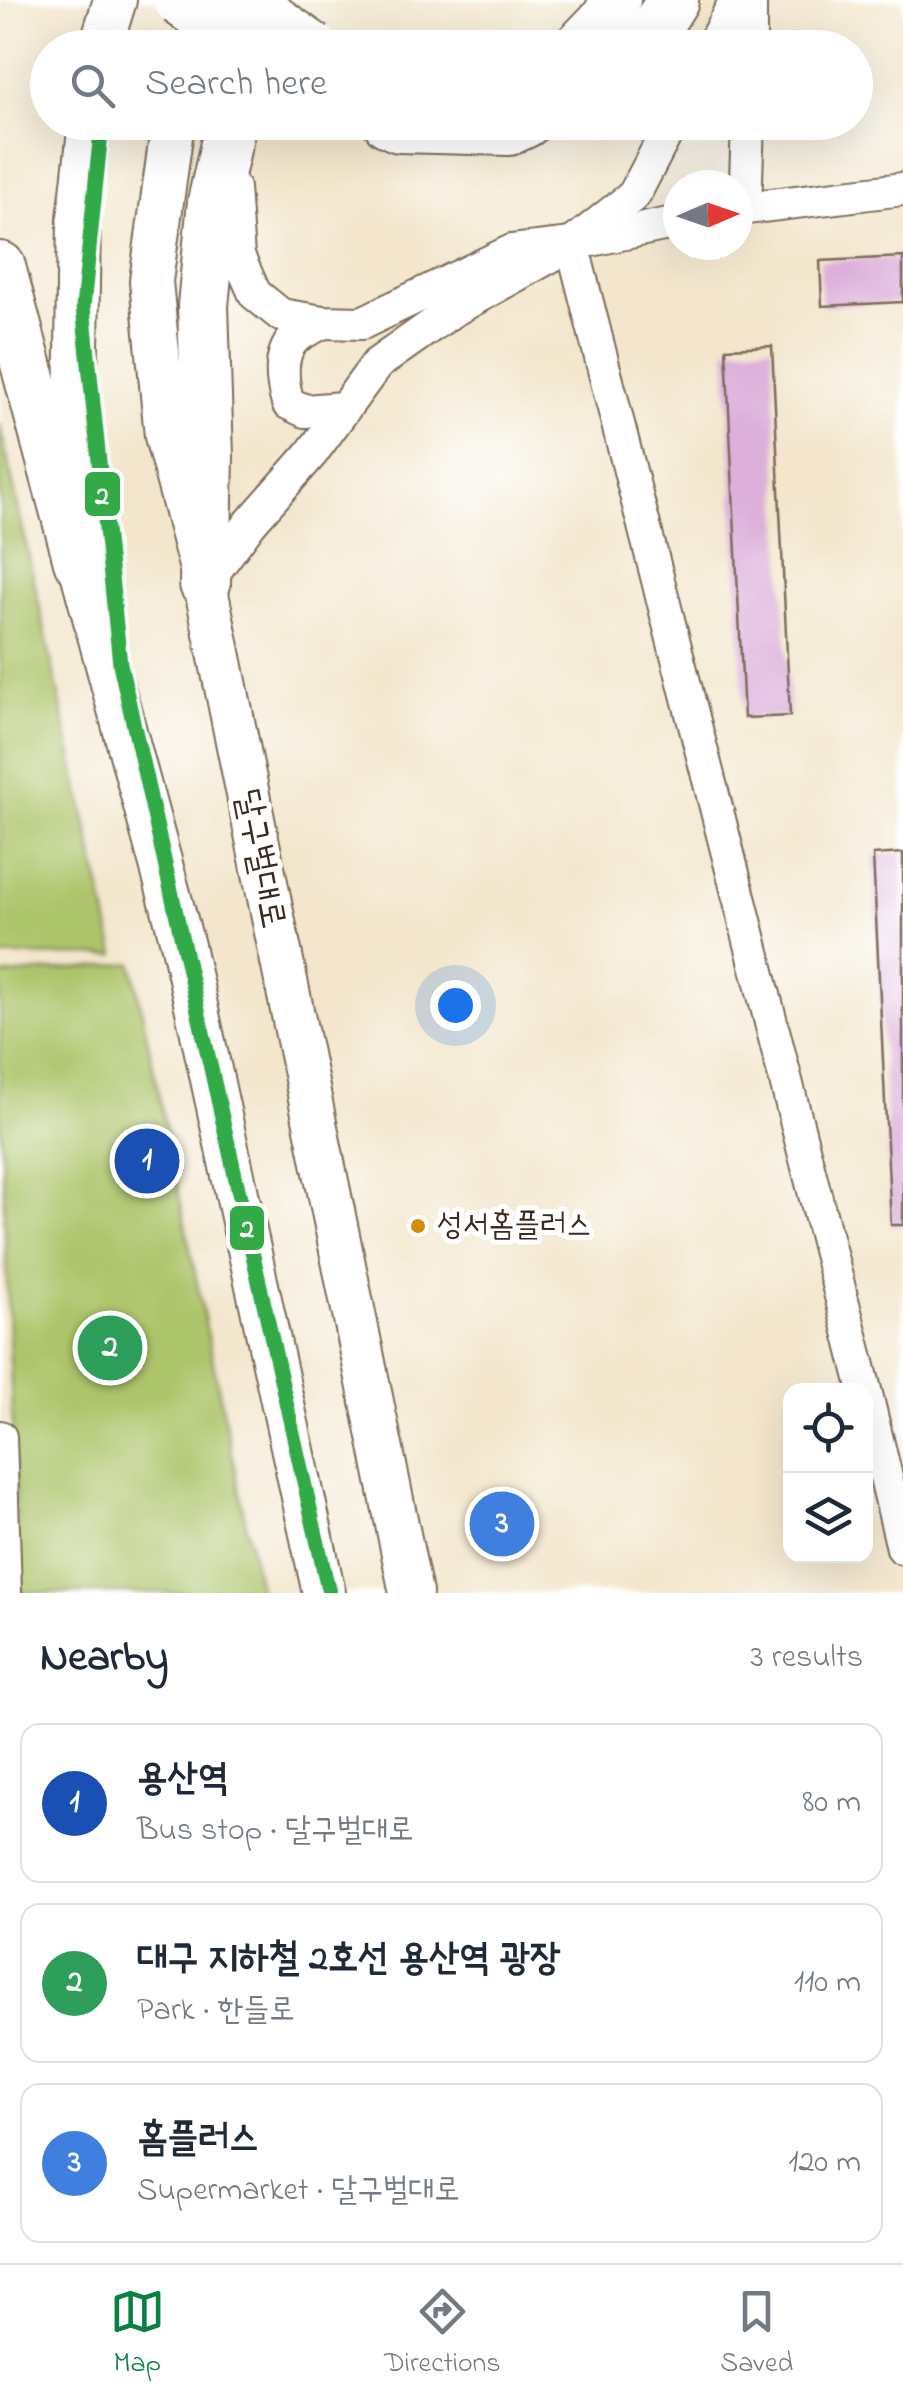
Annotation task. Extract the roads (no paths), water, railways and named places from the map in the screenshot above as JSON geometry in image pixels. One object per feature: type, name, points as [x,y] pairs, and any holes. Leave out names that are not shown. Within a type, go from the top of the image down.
[{"type":"highway","points":[[179,0],[225,30]]},
{"type":"highway","points":[[245,0],[288,30]]},
{"type":"highway","points":[[260,30],[272,0]]},
{"type":"highway","points":[[595,30],[608,17],[615,0]]},
{"type":"highway","points":[[655,30],[673,0]]},
{"type":"highway","points":[[205,584],[208,457],[202,306],[213,202],[228,140]]},
{"type":"highway","points":[[0,267],[79,561]]},
{"type":"main road","points":[[106,30],[115,0]]},
{"type":"main road","points":[[194,30],[203,0]]},
{"type":"main road","points":[[88,140],[79,219],[79,561],[183,946],[324,1593]]},
{"type":"main road","name":"달구벌대로","points":[[171,140],[151,281],[166,436],[205,584],[411,1593]]},
{"type":"street","points":[[720,30],[736,0]]},
{"type":"street","points":[[750,0],[750,30]]},
{"type":"street","points":[[232,140],[238,256],[255,294],[281,315],[362,324],[512,251],[572,244],[663,225]]},
{"type":"street","points":[[205,584],[251,522],[311,454],[377,364],[452,311],[572,244],[634,195],[663,140]]},
{"type":"street","points":[[745,170],[747,140]]},
{"type":"street","points":[[753,207],[903,189]]},
{"type":"street","points":[[572,244],[877,1409],[903,1548]]},
{"type":"street","points":[[324,322],[293,339],[284,361],[282,384],[288,403],[305,411],[342,408]]},
{"type":"street","points":[[0,1437],[4,1593]]},
{"type":"place","name":"용산역","points":[[147,1161]]},
{"type":"place","name":"성서홈플러스","points":[[418,1226]]},
{"type":"place","name":"대구 지하철 2호선 용산역 광장","points":[[110,1348]]},
{"type":"place","name":"홈플러스","points":[[502,1524]]}]
